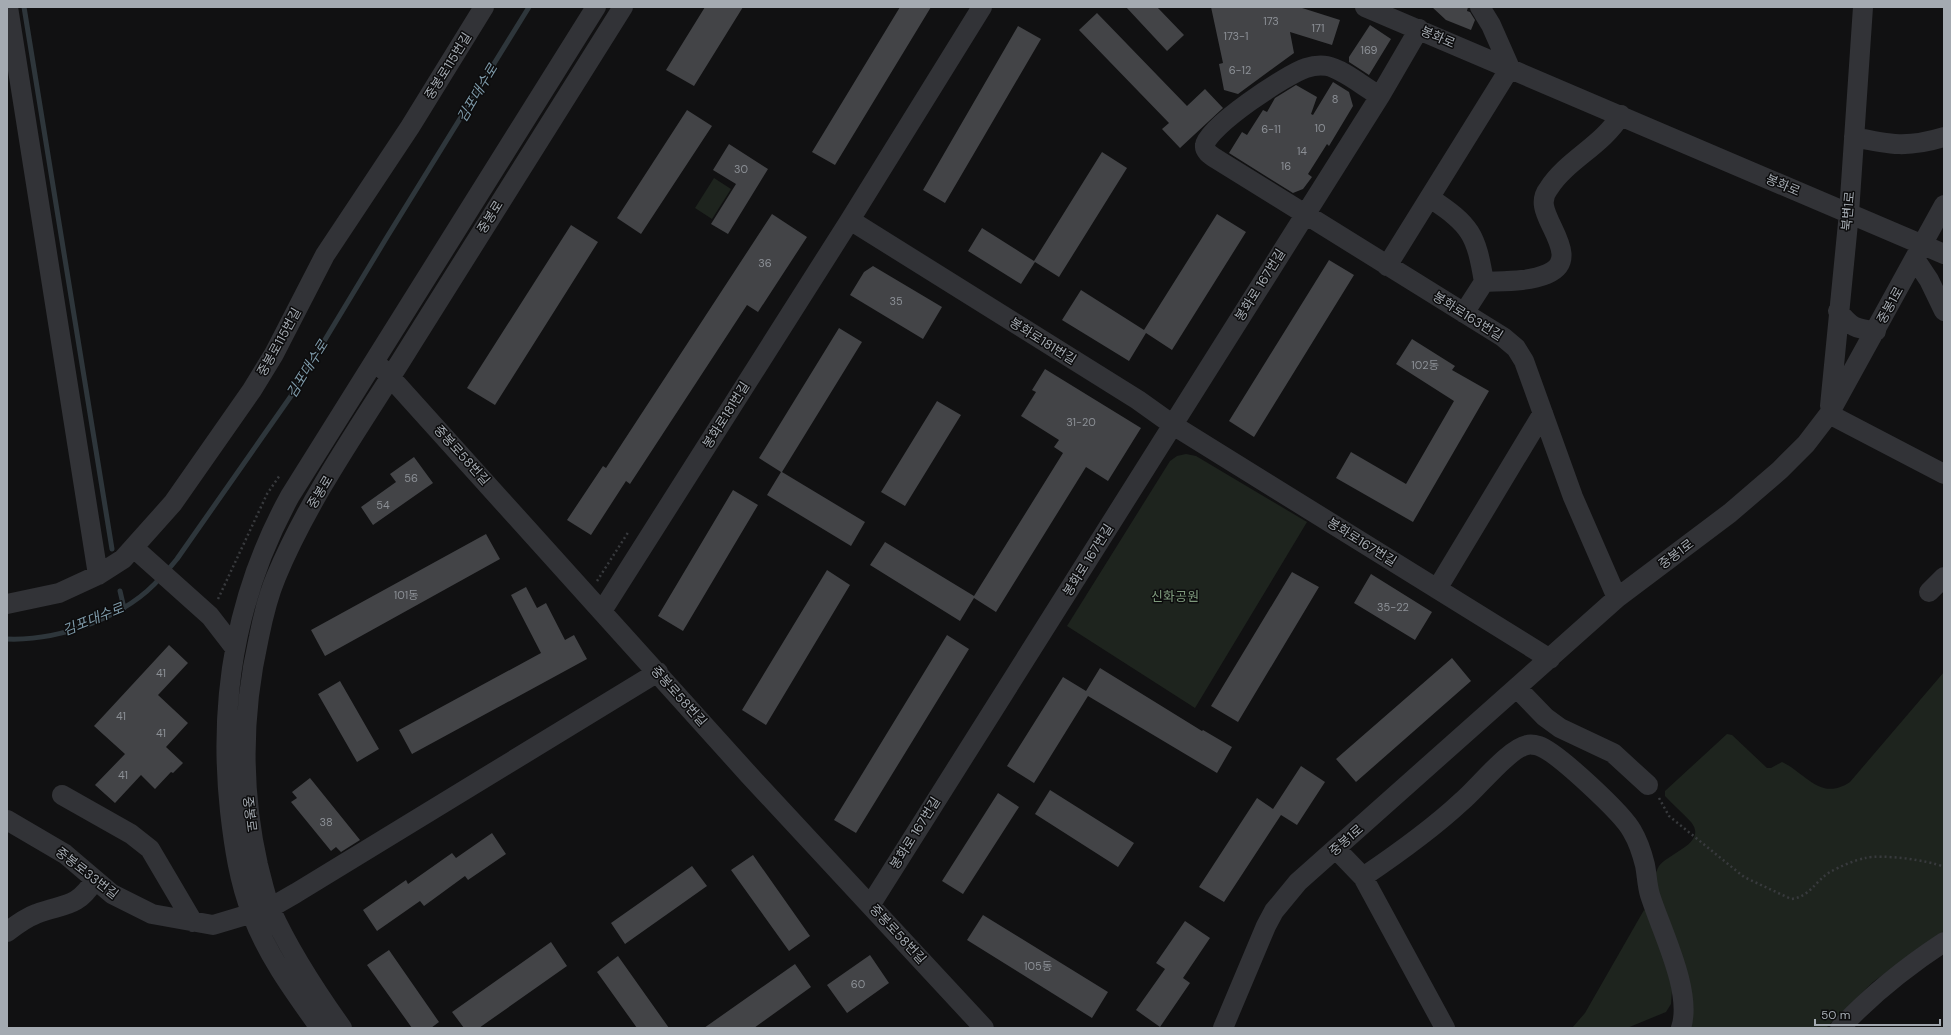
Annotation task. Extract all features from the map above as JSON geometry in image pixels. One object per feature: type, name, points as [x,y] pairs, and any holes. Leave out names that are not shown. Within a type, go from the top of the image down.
[{"type":"street","points":[[8,7],[98,575]]},
{"type":"street","name":"중봉로115번길","points":[[7,604],[60,593],[98,575],[137,551],[252,390],[274,354],[325,255],[410,127],[484,7]]},
{"type":"street","name":"중봉로","points":[[342,1028],[261,911],[241,878],[234,844],[227,786],[227,716],[234,647],[243,610],[264,550],[276,523],[309,466],[596,7]]},
{"type":"street","name":"중봉로","points":[[320,1028],[287,980],[261,911],[247,798],[245,747],[253,663],[264,614],[275,579],[307,513],[502,197],[623,7]]},
{"type":"street","name":"봉화로181번길","points":[[602,611],[850,220],[982,7]]},
{"type":"street","name":"봉화로","points":[[1365,7],[1849,213],[1919,253],[1944,254]]},
{"type":"street","points":[[1387,266],[1510,68],[1491,25],[1480,7]]},
{"type":"street","name":"북변1로","points":[[1829,414],[1838,311],[1849,213],[1863,7]]},
{"type":"street","name":"봉화로 167번길","points":[[871,904],[1304,214],[1380,96],[1419,29]]},
{"type":"street","points":[[1304,214],[1208,153],[1205,148],[1205,143],[1212,133],[1260,93],[1305,69],[1327,66],[1341,72],[1380,96]]},
{"type":"street","points":[[1484,282],[1529,279],[1546,275],[1554,271],[1560,264],[1562,255],[1560,244],[1543,205],[1544,198],[1555,180],[1605,136],[1621,115]]},
{"type":"street","points":[[1854,137],[1902,146],[1927,142],[1944,137]]},
{"type":"street","points":[[1430,198],[1455,214],[1466,226],[1479,255],[1484,282],[1464,313]]},
{"type":"street","name":"중봉1로","points":[[1223,1028],[1266,926],[1274,911],[1298,882],[1617,598],[1730,513],[1775,475],[1806,444],[1829,414],[1919,253],[1944,205]]},
{"type":"street","name":"봉화로163번길","points":[[1304,214],[1502,337],[1521,354],[1573,497],[1617,598]]},
{"type":"street","name":"봉화로181번길","points":[[850,220],[1138,400],[1173,425]]},
{"type":"street","points":[[1919,253],[1929,280],[1944,311]]},
{"type":"street","points":[[1838,311],[1849,324],[1856,328],[1876,331]]},
{"type":"street","name":"중봉로58번길","points":[[375,362],[391,377],[750,776],[871,904],[984,1028]]},
{"type":"street","points":[[1437,589],[1543,413]]},
{"type":"street","points":[[1829,414],[1944,474]]},
{"type":"street","name":"봉화로167번길","points":[[1173,425],[1550,659]]},
{"type":"street","points":[[137,551],[210,616],[234,647]]},
{"type":"street","points":[[1929,592],[1944,577]]},
{"type":"street","name":"중봉로33번길","points":[[7,820],[64,854],[94,881],[117,898],[152,914],[213,925],[261,911],[339,869],[658,672]]},
{"type":"street","points":[[1517,688],[1545,717],[1560,728],[1613,753],[1648,785]]},
{"type":"street","points":[[1363,877],[1399,853],[1456,807],[1504,760],[1516,751],[1527,745],[1539,746],[1552,754],[1611,805],[1623,817],[1632,830],[1645,866],[1649,892],[1674,963],[1683,995],[1685,1008],[1681,1028]]},
{"type":"street","points":[[62,796],[109,821],[150,848],[193,922]]},
{"type":"street","points":[[1336,849],[1363,877],[1445,1028]]},
{"type":"street","points":[[7,932],[18,923],[36,914],[76,902],[86,893],[94,881]]},
{"type":"street","points":[[1840,1028],[1861,1006],[1889,982],[1944,942]]},
{"type":"path","points":[[1648,785],[1662,801],[1670,816],[1744,877],[1791,899],[1806,895],[1830,872],[1865,858],[1906,859],[1934,863],[1944,867]]},
{"type":"green space","points":[[714,178],[731,189],[712,219],[695,208]]},
{"type":"green space","name":"신화공원","points":[[1186,454],[1196,456],[1307,522],[1195,708],[1067,626],[1170,461],[1177,456]]},
{"type":"green space","points":[[1944,672],[1944,931],[1873,982],[1826,1028],[1689,1028],[1654,877],[1659,866],[1664,861],[1691,842],[1695,836],[1695,829],[1691,822],[1665,796],[1665,791],[1727,734],[1732,735],[1767,768],[1771,768],[1782,762],[1814,784],[1830,789],[1839,787],[1850,782]]},
{"type":"green space","points":[[1644,910],[1648,912],[1667,964],[1672,990],[1671,1004],[1666,1012],[1627,1028],[1572,1028],[1585,1013]]},
{"type":"building","points":[[705,7],[743,7],[694,86],[666,70]]},
{"type":"building","points":[[900,7],[931,7],[835,165],[812,152]]},
{"type":"building","points":[[1126,7],[1157,7],[1184,35],[1167,51]]},
{"type":"building","points":[[1211,7],[1299,7],[1340,20],[1332,45],[1290,32],[1294,53],[1238,94],[1224,90],[1219,64],[1223,63]]},
{"type":"building","points":[[1432,7],[1468,7],[1467,11],[1470,12],[1475,20],[1471,30],[1446,20]]},
{"type":"building","points":[[1097,13],[1187,106],[1205,89],[1223,108],[1180,148],[1162,129],[1169,123],[1079,30]]},
{"type":"building","points":[[1370,25],[1391,39],[1369,75],[1349,62],[1349,57]]},
{"type":"building","points":[[1018,26],[1041,39],[945,203],[923,190]]},
{"type":"building","points":[[1333,82],[1349,92],[1353,106],[1329,146],[1327,144],[1308,174],[1312,177],[1303,189],[1293,193],[1229,153],[1242,132],[1247,135],[1263,110],[1267,112],[1275,98],[1296,85],[1317,97],[1311,114],[1313,115]]},
{"type":"building","points":[[687,110],[712,126],[641,234],[617,218]]},
{"type":"building","points":[[729,144],[768,169],[728,234],[711,224],[736,184],[713,170]]},
{"type":"building","points":[[1102,152],[1127,168],[1059,277],[1035,262],[1021,284],[968,251],[982,228],[1034,261]]},
{"type":"building","points":[[772,214],[807,237],[758,312],[747,305],[630,484],[626,481],[591,535],[567,520],[603,466],[606,468]]},
{"type":"building","points":[[1217,214],[1246,232],[1172,350],[1146,333],[1129,361],[1062,320],[1081,290],[1144,330]]},
{"type":"building","points":[[571,225],[598,242],[495,405],[467,388]]},
{"type":"building","points":[[1329,260],[1354,275],[1254,437],[1229,421]]},
{"type":"building","points":[[873,266],[942,307],[923,339],[850,295],[864,272]]},
{"type":"building","points":[[839,328],[862,342],[782,472],[865,522],[851,546],[767,495],[781,472],[759,458]]},
{"type":"building","points":[[1412,339],[1455,366],[1452,370],[1489,391],[1413,522],[1336,478],[1351,452],[1406,484],[1454,401],[1396,364]]},
{"type":"building","points":[[1045,369],[1141,428],[1108,481],[1086,467],[996,612],[974,598],[960,621],[870,565],[885,542],[974,596],[1063,453],[1054,447],[1059,440],[1021,416],[1036,392],[1032,390]]},
{"type":"building","points":[[937,401],[961,415],[905,506],[881,492]]},
{"type":"building","points":[[414,457],[433,483],[373,525],[361,507],[396,482],[390,474]]},
{"type":"building","points":[[733,490],[758,505],[683,631],[658,616]]},
{"type":"building","points":[[486,534],[500,559],[325,656],[311,630]]},
{"type":"building","points":[[827,570],[850,585],[766,725],[742,710]]},
{"type":"building","points":[[1292,572],[1319,587],[1238,722],[1211,706]]},
{"type":"building","points":[[1371,574],[1432,612],[1415,640],[1354,603]]},
{"type":"building","points":[[526,587],[537,608],[546,603],[565,640],[574,635],[587,659],[412,754],[399,730],[541,653],[511,595]]},
{"type":"building","points":[[947,635],[969,649],[856,833],[834,820]]},
{"type":"building","points":[[169,645],[188,663],[158,695],[188,723],[166,747],[183,763],[173,773],[171,772],[155,789],[141,775],[115,803],[95,785],[125,754],[94,726]]},
{"type":"building","points":[[1452,658],[1471,681],[1356,782],[1336,759]]},
{"type":"building","points":[[1100,668],[1202,731],[1203,730],[1232,747],[1217,773],[1088,696],[1034,783],[1007,766],[1063,677],[1086,691]]},
{"type":"building","points":[[340,681],[379,749],[357,762],[318,694]]},
{"type":"building","points":[[1301,766],[1325,782],[1297,825],[1281,815],[1224,902],[1199,887],[1257,798],[1273,809]]},
{"type":"building","points":[[310,778],[360,840],[341,852],[336,847],[331,851],[291,802],[297,798],[292,792]]},
{"type":"building","points":[[1050,790],[1134,843],[1118,867],[1035,814]]},
{"type":"building","points":[[998,793],[1019,807],[963,894],[942,881]]},
{"type":"building","points":[[492,833],[506,854],[468,880],[465,876],[424,906],[420,901],[377,931],[363,910],[406,880],[408,884],[452,853],[456,858]]},
{"type":"building","points":[[753,855],[810,936],[789,951],[731,870]]},
{"type":"building","points":[[692,866],[707,886],[625,944],[611,923]]},
{"type":"building","points":[[983,915],[1108,992],[1092,1018],[967,940]]},
{"type":"building","points":[[1185,921],[1210,938],[1183,978],[1190,983],[1160,1027],[1136,1010],[1165,969],[1156,963]]},
{"type":"building","points":[[551,942],[567,966],[479,1028],[464,1028],[452,1012]]},
{"type":"building","points":[[389,950],[439,1022],[431,1028],[412,1028],[367,965]]},
{"type":"building","points":[[870,955],[889,983],[847,1013],[827,985]]},
{"type":"building","points":[[618,956],[669,1028],[637,1028],[597,972]]},
{"type":"building","points":[[795,964],[811,987],[754,1028],[704,1028]]},
{"type":"waterway","points":[[24,7],[112,549]]},
{"type":"waterway","name":"김포대수로","points":[[167,571],[177,559],[291,396],[529,7]]},
{"type":"waterway","name":"김포대수로","points":[[7,639],[27,639],[48,636],[91,624],[130,604],[147,591],[161,577]]},
{"type":"waterway","points":[[120,591],[124,608]]}]
